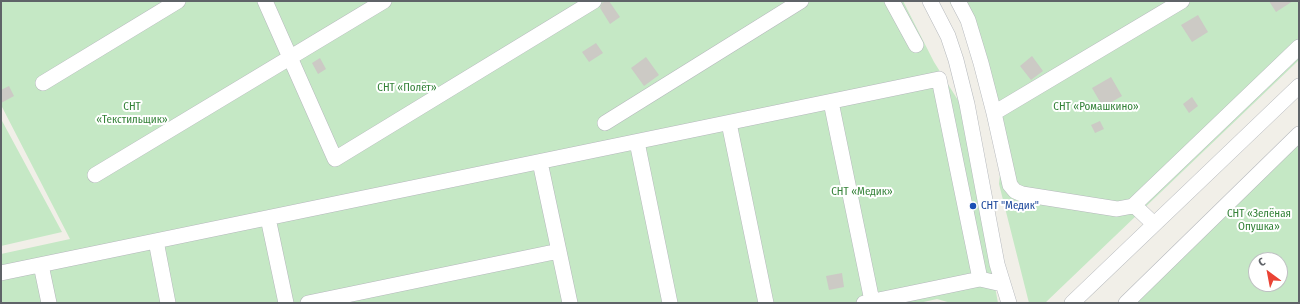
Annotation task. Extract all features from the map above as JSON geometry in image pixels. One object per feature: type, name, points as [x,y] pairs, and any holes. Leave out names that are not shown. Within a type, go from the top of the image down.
[{"type":"street","points":[[43,83],[178,1]]},
{"type":"street","points":[[265,1],[335,159],[594,1]]},
{"type":"street","points":[[95,175],[384,1]]},
{"type":"street","points":[[605,123],[801,1]]},
{"type":"street","points":[[892,1],[916,45]]},
{"type":"street","points":[[930,1],[948,36],[956,60],[967,104],[988,221],[1002,284],[1009,303]]},
{"type":"street","points":[[958,1],[968,20],[972,33],[994,113],[1007,178],[1010,185],[1022,194],[1117,209],[1133,206],[1299,47]]},
{"type":"street","points":[[994,113],[1182,1]]},
{"type":"street","points":[[1,273],[939,79],[980,279]]},
{"type":"street","points":[[1072,303],[1299,86]]},
{"type":"street","points":[[831,102],[868,302],[980,279],[1002,284]]},
{"type":"street","points":[[729,122],[766,303]]},
{"type":"street","points":[[1126,303],[1299,134]]},
{"type":"street","points":[[637,142],[670,303]]},
{"type":"street","points":[[540,162],[570,303]]},
{"type":"street","points":[[1133,206],[1154,224]]},
{"type":"street","points":[[268,218],[286,303]]},
{"type":"street","points":[[156,241],[168,303]]},
{"type":"street","points":[[308,303],[559,251]]},
{"type":"street","points":[[41,265],[49,303]]},
{"type":"green space","points":[[1,1],[903,1],[934,62],[961,105],[998,303],[951,303],[937,299],[919,303],[1,303],[1,254],[70,239],[1,105]]},
{"type":"green space","name":"СНТ «Ромашкино»","points":[[949,1],[1299,1],[1299,60],[1045,303],[1029,303],[999,184],[1001,165],[964,25]]},
{"type":"green space","points":[[1,119],[62,232],[1,246]]},
{"type":"green space","name":"СНТ «Зелёная Опушка»","points":[[1299,126],[1299,303],[1118,303]]},
{"type":"building","points":[[609,1],[620,17],[610,24],[600,8],[602,3]]},
{"type":"building","points":[[1269,1],[1293,1],[1276,12]]},
{"type":"building","points":[[1198,15],[1208,32],[1192,42],[1181,25]]},
{"type":"building","points":[[596,43],[603,53],[589,62],[582,52]]},
{"type":"building","points":[[1032,56],[1043,71],[1031,80],[1020,66]]},
{"type":"building","points":[[646,57],[659,75],[644,86],[631,68]]},
{"type":"building","points":[[320,58],[326,69],[318,74],[312,63]]},
{"type":"building","points":[[1111,77],[1122,96],[1103,107],[1092,88]]},
{"type":"building","points":[[9,86],[14,96],[1,103],[1,90]]},
{"type":"building","points":[[1192,97],[1198,106],[1189,113],[1183,104]]},
{"type":"building","points":[[1100,121],[1104,129],[1095,133],[1091,125]]},
{"type":"building","points":[[842,273],[844,287],[829,290],[826,276]]},
{"type":"place","name":"СНТ \"Медик\"","points":[[973,206]]},
{"type":"park label","name":"СНТ «Полёт»","points":[[407,88]]},
{"type":"park label","name":"СНТ «Текстильщик»","points":[[132,113]]},
{"type":"park label","name":"СНТ «Медик»","points":[[862,192]]}]
